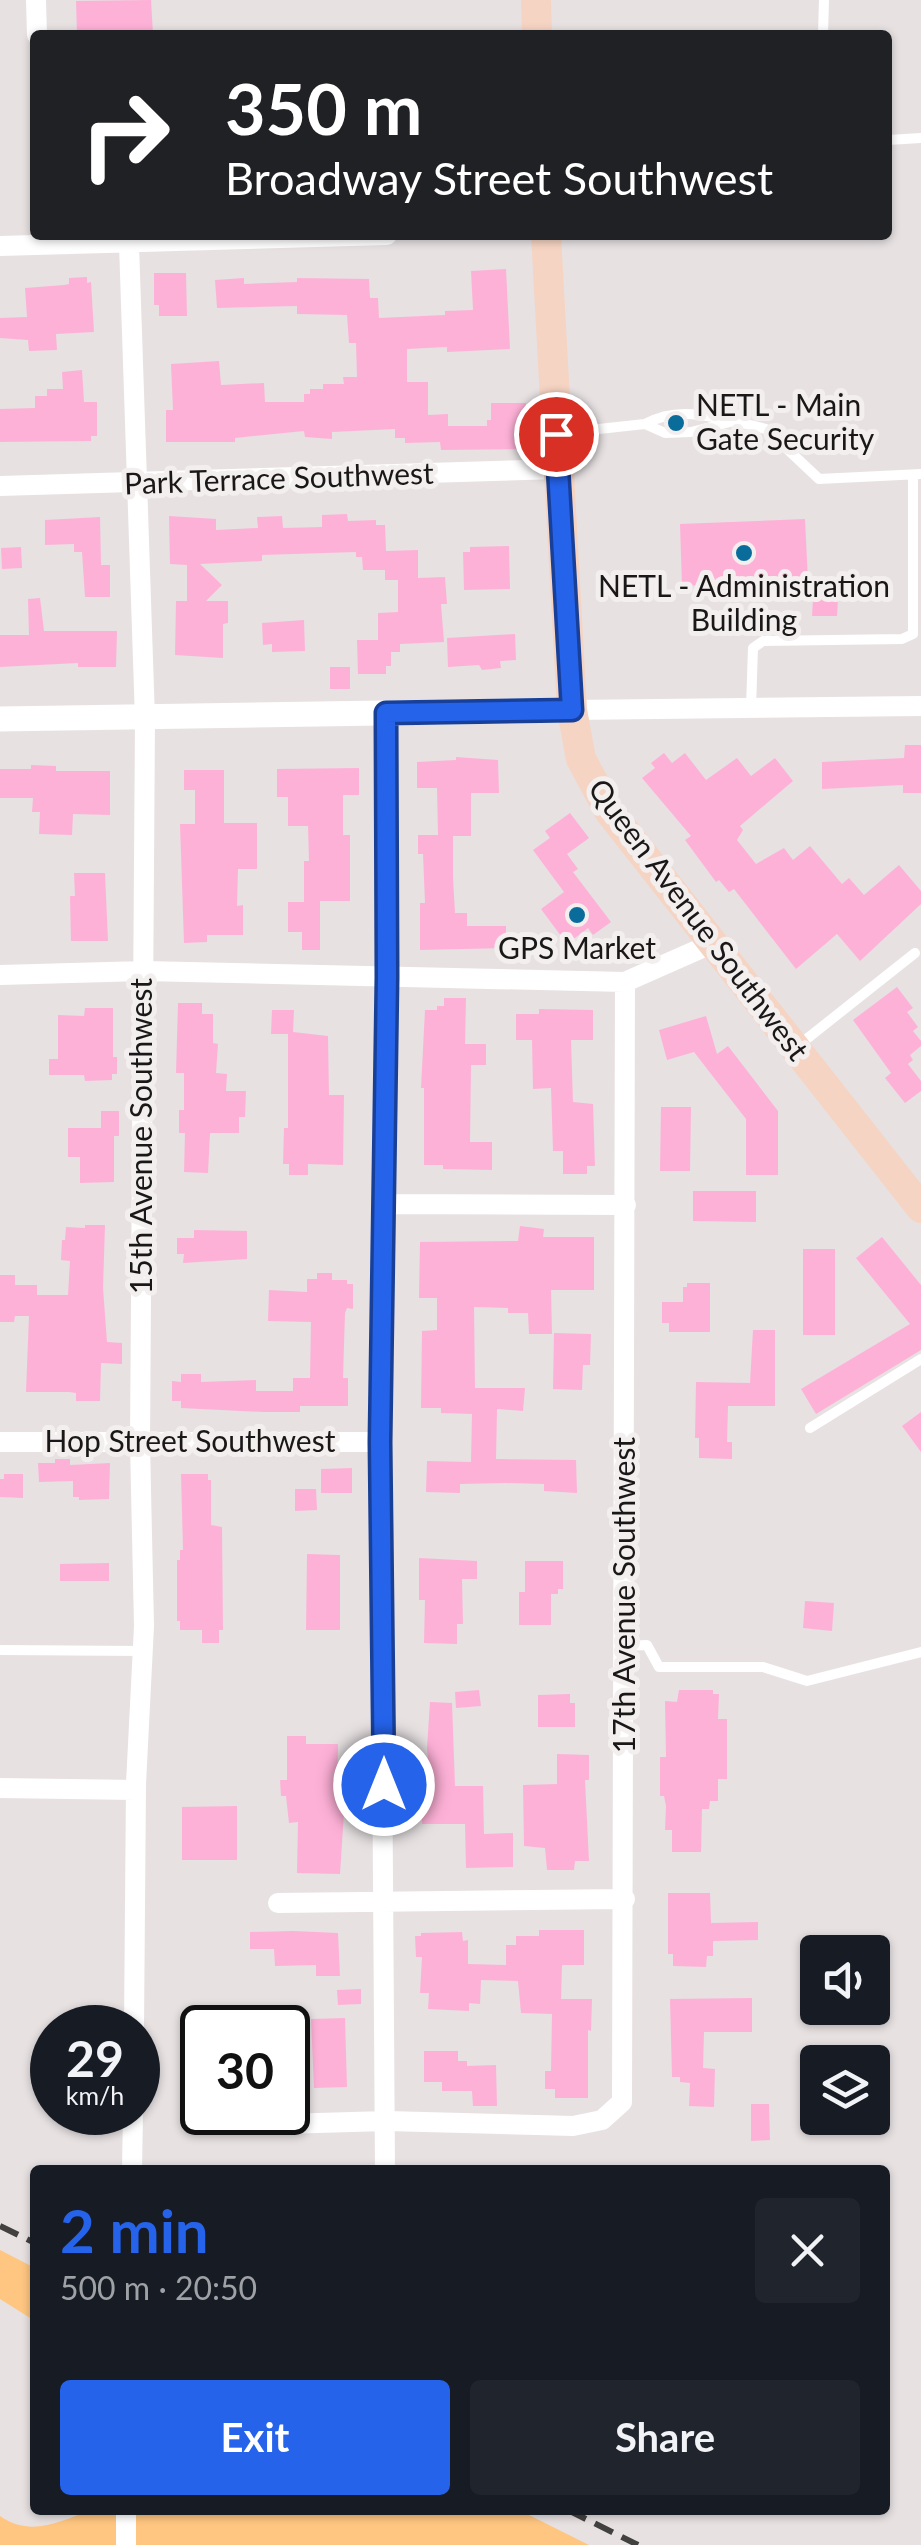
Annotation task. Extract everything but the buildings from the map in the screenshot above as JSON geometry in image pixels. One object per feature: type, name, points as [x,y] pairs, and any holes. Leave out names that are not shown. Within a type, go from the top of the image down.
[{"type":"main road","points":[[536,0],[537,30]]},
{"type":"main road","name":"Queen Avenue Southwest","points":[[546,240],[572,710],[581,760],[598,794],[711,944],[921,1208]]},
{"type":"street","points":[[36,0],[37,30]]},
{"type":"street","points":[[0,246],[47,241],[129,244],[191,240]]},
{"type":"street","name":"15th Avenue Southwest","points":[[129,244],[145,719],[142,1651],[134,2005]]},
{"type":"street","name":"Park Terrace Southwest","points":[[0,486],[558,469]]},
{"type":"street","points":[[0,719],[921,706]]},
{"type":"street","points":[[385,2165],[380,1442],[387,977],[386,713]]},
{"type":"street","points":[[0,975],[143,971],[625,982],[711,944]]},
{"type":"street","name":"17th Avenue Southwest","points":[[310,2123],[386,2120],[573,2126],[602,2120],[622,2102],[625,982]]},
{"type":"street","points":[[384,1204],[626,1205]]},
{"type":"street","name":"Hop Street Southwest","points":[[0,1442],[380,1442]]},
{"type":"street","points":[[0,1788],[136,1790]]},
{"type":"street","points":[[278,1903],[625,1899]]},
{"type":"street","points":[[132,2165],[133,2135]]},
{"type":"street","points":[[126,2515],[126,2545]]},
{"type":"lane","points":[[823,30],[824,0]]},
{"type":"lane","points":[[892,140],[921,138]]},
{"type":"lane","points":[[556,434],[645,424],[665,414],[690,413],[766,429],[819,479],[917,475],[913,634],[902,638],[764,642],[753,648],[750,708]]},
{"type":"lane","points":[[645,424],[665,433],[691,432],[734,421]]},
{"type":"lane","points":[[795,1049],[914,953]]},
{"type":"lane","points":[[810,1428],[921,1359]]},
{"type":"lane","points":[[626,1646],[647,1645],[659,1667],[764,1666],[807,1681],[921,1652]]},
{"type":"lane","points":[[0,1650],[142,1651]]},
{"type":"shaded area","points":[[0,2250],[30,2265],[30,2318],[0,2299]]},
{"type":"shaded area","points":[[79,2515],[529,2515],[589,2545],[0,2545],[0,2516],[23,2526],[57,2523]]},
{"type":"railway","points":[[0,2226],[30,2241]]},
{"type":"railway","points":[[578,2515],[638,2545]]},
{"type":"place","name":"NETL - Main Gate Security","points":[[676,423]]},
{"type":"place","name":"NETL - Administration Building","points":[[744,553]]},
{"type":"place","name":"GPS Market","points":[[577,915]]},
{"type":"route","points":[[384,1785],[380,1442],[387,977],[386,713],[572,710],[556,434]]}]
